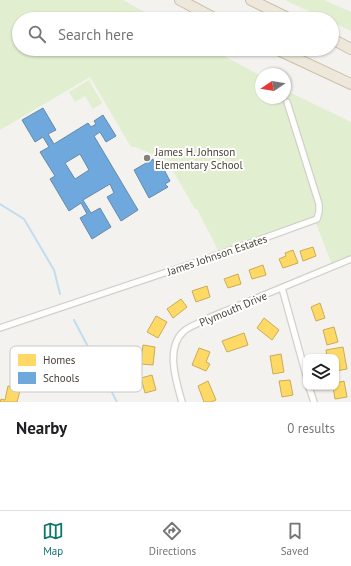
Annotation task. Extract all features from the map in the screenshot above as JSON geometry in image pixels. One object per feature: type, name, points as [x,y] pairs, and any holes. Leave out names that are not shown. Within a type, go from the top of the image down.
[{"type":"highway","points":[[180,0],[203,12]]},
{"type":"highway","points":[[251,0],[276,12]]},
{"type":"highway","points":[[339,43],[351,48]]},
{"type":"highway","points":[[291,56],[351,84]]},
{"type":"street","name":"James Johnson Estates","points":[[0,328],[208,258],[317,219],[320,212],[319,204],[288,104]]},
{"type":"street","name":"Plymouth Drive","points":[[182,402],[175,377],[173,356],[175,346],[184,331],[206,319],[351,259]]},
{"type":"street","points":[[282,288],[303,363]]},
{"type":"street","points":[[311,390],[314,402]]},
{"type":"green space","points":[[0,0],[123,0],[144,12],[12,12],[12,56],[224,56],[255,73],[255,104],[291,104],[291,93],[351,122],[351,263],[334,270],[314,218],[218,250],[197,209],[195,209],[169,164],[171,164],[169,161],[135,147],[131,147],[90,77],[0,130]]},
{"type":"green space","points":[[285,0],[324,0],[351,12],[351,31],[339,25],[339,12],[310,12]]},
{"type":"green space","points":[[89,80],[102,103],[93,109],[85,96],[75,102],[69,92]]},
{"type":"building: Homes","points":[[313,247],[316,256],[303,261],[300,251]]},
{"type":"building: Homes","points":[[293,250],[298,263],[283,268],[279,259],[286,256],[285,253]]},
{"type":"building: Homes","points":[[263,265],[266,275],[252,279],[249,270]]},
{"type":"building: Homes","points":[[238,274],[241,284],[228,288],[224,279]]},
{"type":"building: Homes","points":[[207,286],[210,297],[196,302],[192,291]]},
{"type":"building: Homes","points":[[181,299],[187,307],[173,318],[167,309]]},
{"type":"building: Homes","points":[[320,303],[325,318],[316,321],[311,307]]},
{"type":"building: Homes","points":[[156,316],[167,322],[158,338],[147,332]]},
{"type":"building: Homes","points":[[264,318],[279,330],[272,340],[257,328]]},
{"type":"building: Homes","points":[[334,327],[338,342],[327,345],[323,330]]},
{"type":"building: Homes","points":[[244,333],[248,345],[227,352],[222,341]]},
{"type":"building: Homes","points":[[143,345],[155,347],[153,365],[142,364]]},
{"type":"building: Homes","points":[[343,347],[347,369],[339,370],[339,354],[327,354],[326,350]]},
{"type":"building: Homes","points":[[199,348],[210,352],[206,362],[210,364],[206,371],[192,365]]},
{"type":"building: Homes","points":[[281,354],[284,372],[273,374],[270,356]]},
{"type":"building: Homes","points":[[152,375],[156,390],[145,393],[142,378]]},
{"type":"building: Homes","points":[[290,380],[293,395],[282,397],[279,381]]},
{"type":"building: Homes","points":[[208,381],[216,400],[204,402],[198,386]]},
{"type":"building: Homes","points":[[344,381],[347,397],[335,399],[334,390],[339,390],[339,382]]},
{"type":"building: Homes","points":[[8,386],[10,386],[10,392],[20,392],[17,402],[0,402],[1,399],[5,400]]},
{"type":"building: Schools","points":[[43,108],[56,130],[48,134],[54,144],[88,123],[91,127],[96,124],[94,121],[103,115],[116,136],[106,142],[100,132],[94,136],[138,210],[121,221],[107,197],[114,193],[110,184],[83,200],[91,213],[100,208],[111,227],[92,239],[80,218],[87,214],[81,203],[69,211],[50,179],[55,176],[40,152],[49,147],[43,137],[35,142],[22,120]],"holes":[[[80,154],[89,170],[75,179],[65,163]]]},
{"type":"building: Schools","points":[[153,159],[154,163],[159,160],[170,181],[165,184],[168,187],[149,198],[134,170]]},
{"type":"waterway","points":[[0,204],[24,219],[54,270],[60,294]]},
{"type":"waterway","points":[[74,320],[88,346]]},
{"type":"waterway","points":[[112,392],[117,402]]},
{"type":"place","name":"James H. Johnson Elementary School","points":[[147,158]]}]
